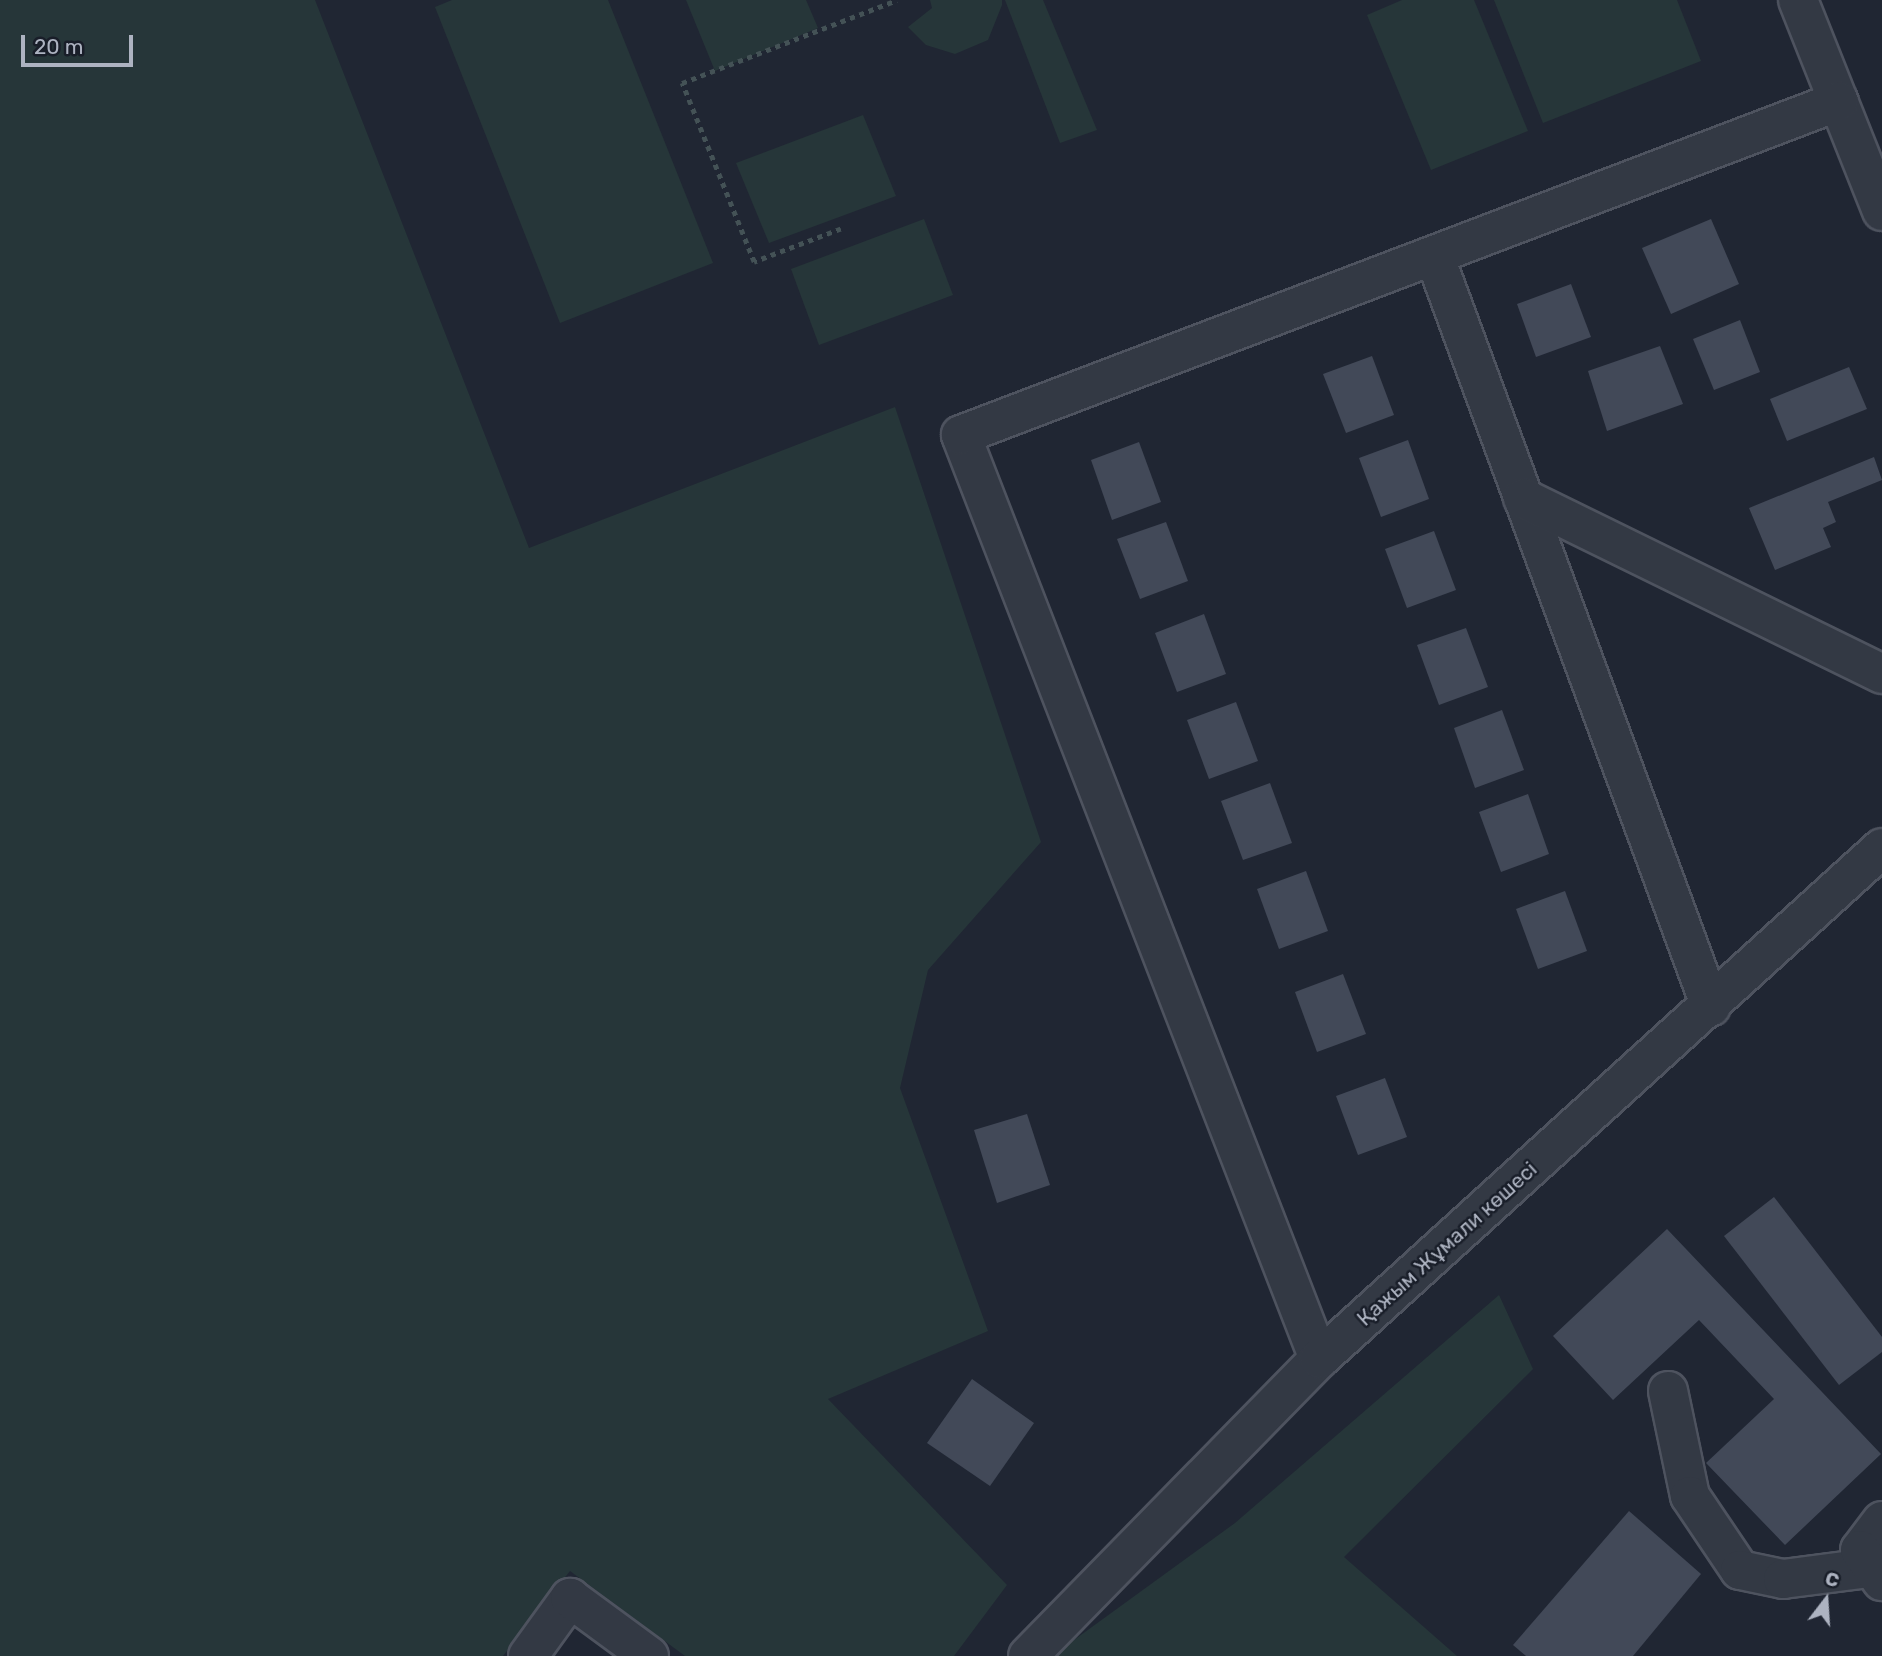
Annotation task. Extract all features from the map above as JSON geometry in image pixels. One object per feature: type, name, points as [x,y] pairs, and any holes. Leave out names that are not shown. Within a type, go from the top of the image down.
[{"type":"street","points":[[1798,0],[1882,211]]},
{"type":"street","points":[[1319,1359],[961,435],[1839,101]]},
{"type":"street","points":[[1434,256],[1711,1007]]},
{"type":"street","points":[[1523,498],[1882,674]]},
{"type":"street","name":"Қажым Жұмали көшесі","points":[[1027,1656],[1319,1359],[1711,1007],[1882,848]]},
{"type":"street","points":[[1668,1391],[1690,1496],[1740,1570],[1783,1579],[1876,1574]]},
{"type":"street","points":[[1876,1574],[1860,1550],[1882,1521]]},
{"type":"street","points":[[528,1656],[570,1598],[649,1656]]},
{"type":"path","points":[[841,229],[754,262],[682,83],[897,0]]},
{"type":"shaded area","points":[[0,0],[315,0],[529,548],[895,407],[1041,842],[928,970],[900,1088],[988,1331],[828,1399],[1007,1585],[954,1656],[685,1656],[570,1571],[503,1656],[0,1656]]},
{"type":"shaded area","points":[[452,0],[608,0],[713,263],[560,323],[435,7]]},
{"type":"shaded area","points":[[686,0],[806,0],[818,28],[715,71]]},
{"type":"shaded area","points":[[930,0],[1002,0],[1002,5],[988,40],[955,54],[926,45],[908,27],[932,8]]},
{"type":"shaded area","points":[[1005,0],[1043,0],[1097,130],[1060,143]]},
{"type":"shaded area","points":[[1402,0],[1474,0],[1528,131],[1431,170],[1367,15]]},
{"type":"shaded area","points":[[1494,0],[1677,0],[1701,61],[1543,123]]},
{"type":"shaded area","points":[[863,115],[896,196],[769,243],[736,163]]},
{"type":"shaded area","points":[[924,219],[953,295],[819,345],[791,269]]},
{"type":"shaded area","points":[[1499,1295],[1533,1369],[1344,1557],[1457,1656],[1052,1656],[1235,1523]]},
{"type":"building","points":[[1711,219],[1739,284],[1671,314],[1642,248]]},
{"type":"building","points":[[1571,284],[1591,337],[1536,357],[1517,304]]},
{"type":"building","points":[[1740,320],[1760,372],[1714,390],[1693,339]]},
{"type":"building","points":[[1660,346],[1683,404],[1607,431],[1588,371]]},
{"type":"building","points":[[1372,356],[1394,415],[1346,433],[1323,374]]},
{"type":"building","points":[[1849,367],[1867,409],[1787,441],[1770,399]]},
{"type":"building","points":[[1408,440],[1429,499],[1381,517],[1359,458]]},
{"type":"building","points":[[1139,442],[1161,502],[1112,520],[1091,460]]},
{"type":"building","points":[[1874,457],[1882,480],[1828,502],[1836,522],[1823,528],[1831,547],[1775,570],[1749,508]]},
{"type":"building","points":[[1166,522],[1188,581],[1140,599],[1117,539]]},
{"type":"building","points":[[1434,531],[1456,590],[1407,608],[1385,549]]},
{"type":"building","points":[[1204,614],[1226,674],[1177,692],[1155,633]]},
{"type":"building","points":[[1466,628],[1488,687],[1439,705],[1417,645]]},
{"type":"building","points":[[1236,702],[1258,761],[1209,779],[1187,720]]},
{"type":"building","points":[[1502,710],[1524,770],[1475,788],[1454,728]]},
{"type":"building","points":[[1270,783],[1292,843],[1243,860],[1221,801]]},
{"type":"building","points":[[1528,794],[1549,854],[1501,872],[1479,812]]},
{"type":"building","points":[[1306,871],[1328,931],[1279,949],[1257,889]]},
{"type":"building","points":[[1565,891],[1587,951],[1538,969],[1516,909]]},
{"type":"building","points":[[1343,974],[1366,1034],[1317,1052],[1295,992]]},
{"type":"building","points":[[1385,1078],[1407,1137],[1358,1155],[1336,1096]]},
{"type":"building","points":[[1027,1114],[1050,1185],[997,1203],[974,1130]]},
{"type":"building","points":[[1774,1197],[1882,1337],[1882,1352],[1839,1385],[1724,1236]]},
{"type":"building","points":[[1667,1229],[1881,1454],[1785,1545],[1706,1463],[1774,1399],[1699,1320],[1613,1400],[1553,1336]]},
{"type":"building","points":[[972,1379],[1034,1423],[990,1486],[927,1443]]},
{"type":"building","points":[[1629,1511],[1701,1574],[1633,1656],[1526,1656],[1513,1645]]}]
